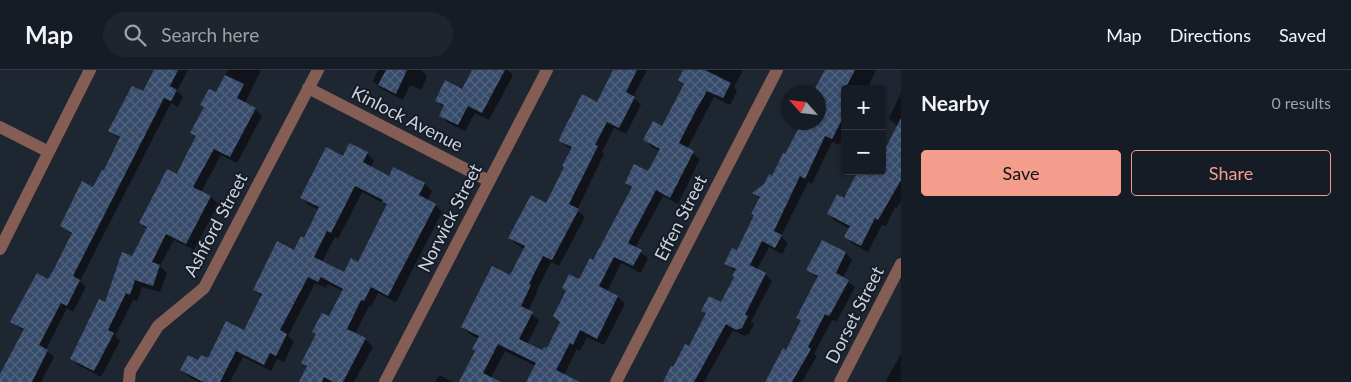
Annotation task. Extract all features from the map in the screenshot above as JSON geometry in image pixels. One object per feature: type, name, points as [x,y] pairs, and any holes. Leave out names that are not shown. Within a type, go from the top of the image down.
[{"type":"street","points":[[0,249],[90,70]]},
{"type":"street","name":"Ashford Street","points":[[129,382],[130,371],[158,326],[204,288],[318,70]]},
{"type":"street","name":"Norwick Street","points":[[385,382],[547,70]]},
{"type":"street","name":"Effen Street","points":[[616,382],[777,70]]},
{"type":"street","name":"Kinlock Avenue","points":[[308,88],[489,181]]},
{"type":"street","points":[[0,127],[49,152]]},
{"type":"street","name":"Dorset Street","points":[[840,382],[901,264]]},
{"type":"building","points":[[154,70],[178,70],[170,86],[177,90],[171,101],[164,98],[73,276],[80,280],[67,306],[61,303],[39,345],[48,350],[32,382],[0,382],[0,374],[24,329],[10,322],[37,273],[48,279],[55,267],[72,233],[60,226],[82,181],[93,187],[102,170],[104,170],[120,137],[108,131],[132,86],[143,91]]},
{"type":"building","points":[[386,70],[407,70],[396,94],[378,85]]},
{"type":"building","points":[[472,70],[505,70],[482,113],[468,106],[458,125],[439,116],[444,105],[435,101],[445,80],[462,89]]},
{"type":"building","points":[[613,70],[637,70],[626,92],[635,97],[619,128],[607,122],[595,145],[598,146],[569,204],[579,209],[552,260],[543,256],[529,284],[531,285],[521,306],[533,312],[519,339],[542,350],[544,347],[547,348],[560,322],[553,316],[566,291],[562,288],[569,274],[579,279],[590,258],[593,260],[632,187],[625,183],[634,164],[648,171],[660,149],[643,140],[653,121],[662,126],[684,84],[678,80],[683,70],[705,70],[731,83],[723,98],[707,91],[696,110],[679,143],[694,151],[670,198],[656,190],[628,243],[642,250],[633,266],[614,257],[599,286],[618,296],[597,339],[580,330],[573,345],[570,343],[556,370],[580,382],[526,382],[536,363],[498,344],[483,373],[501,382],[459,382],[475,351],[472,349],[479,336],[461,327],[492,266],[510,275],[525,246],[508,238],[531,195],[546,203],[572,147],[559,141],[561,135],[582,94],[597,102]]},
{"type":"building","points":[[825,70],[855,70],[847,85],[841,85],[841,122],[832,139],[825,136],[805,179],[800,176],[774,231],[782,235],[775,248],[762,241],[750,265],[766,273],[745,315],[748,316],[742,328],[736,330],[726,324],[694,382],[663,382],[685,344],[689,346],[706,313],[701,311],[709,296],[721,302],[734,277],[732,276],[736,269],[724,264],[732,248],[737,250],[754,215],[751,214],[760,197],[752,193],[764,184],[769,174],[772,176],[783,153],[785,154],[798,130],[826,130],[826,85],[817,85]]},
{"type":"building","points":[[225,75],[244,84],[237,98],[256,108],[230,157],[214,149],[193,187],[211,196],[186,244],[166,234],[152,262],[160,265],[153,286],[135,280],[130,295],[126,293],[108,330],[114,333],[94,371],[70,359],[99,299],[105,302],[122,252],[132,256],[147,227],[139,223],[167,169],[177,174],[196,136],[190,133],[204,107],[200,105],[209,89],[216,92]]},
{"type":"building","points":[[901,118],[901,180],[878,220],[875,218],[861,246],[844,237],[850,226],[827,214],[837,194],[844,198],[856,175],[886,175],[886,147]]},
{"type":"building","points":[[349,143],[368,152],[363,162],[389,176],[393,167],[425,183],[419,195],[436,204],[388,296],[371,287],[364,301],[361,300],[347,329],[366,338],[343,382],[333,382],[324,377],[322,382],[299,382],[307,366],[301,363],[316,334],[312,332],[322,313],[329,316],[343,289],[321,277],[318,282],[308,277],[280,330],[287,334],[276,356],[270,353],[264,365],[236,351],[220,382],[203,382],[180,370],[188,355],[198,360],[201,355],[208,358],[226,321],[244,330],[262,294],[253,290],[277,241],[294,250],[301,236],[304,238],[319,207],[300,198],[326,147],[343,156]],"holes":[[[355,186],[383,200],[382,202],[387,204],[358,262],[351,258],[344,272],[314,257],[327,231],[331,233]]]},
{"type":"building","points":[[822,240],[846,252],[836,273],[849,280],[830,315],[825,314],[808,347],[811,349],[792,382],[765,382],[783,348],[786,350],[801,320],[796,318],[818,276],[806,270]]}]
